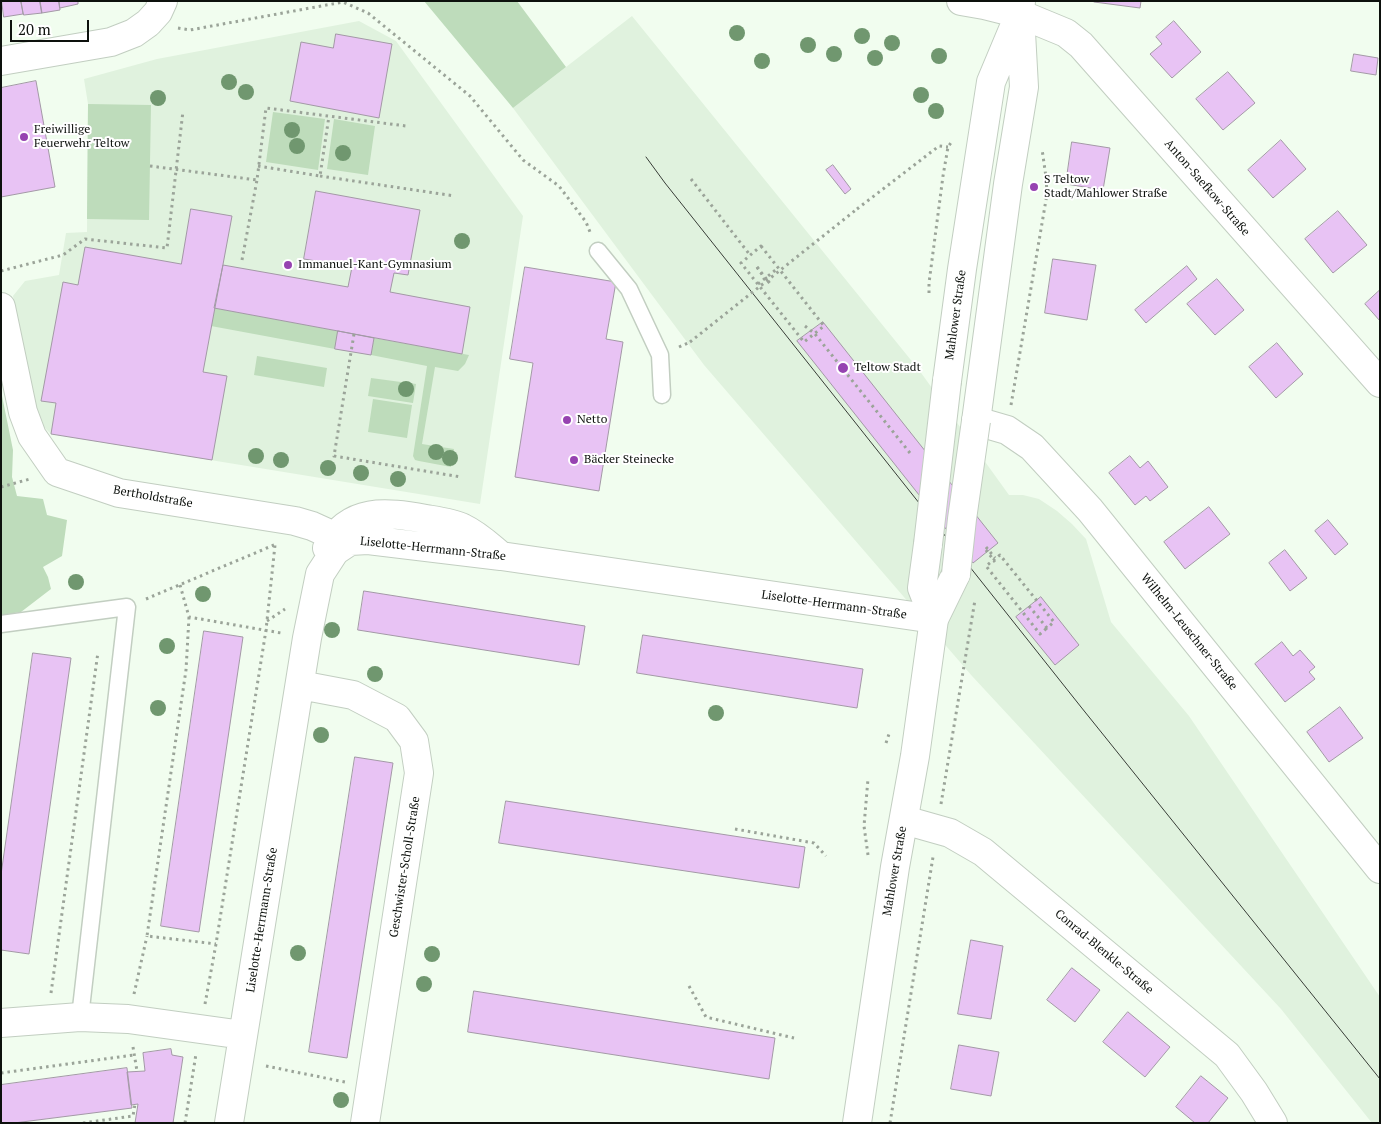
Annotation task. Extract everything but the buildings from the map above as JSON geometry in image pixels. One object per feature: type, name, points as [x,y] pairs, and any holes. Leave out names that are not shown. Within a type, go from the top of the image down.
[{"type":"street","points":[[1,61],[111,42],[134,33],[148,24],[158,12],[163,1]]},
{"type":"street","name":"Anton-Saefkow-Straße","points":[[962,1],[1021,8],[1066,33],[1081,45],[1380,384]]},
{"type":"street","name":"Mahlower Straße","points":[[934,619],[922,588],[962,269],[991,82],[1021,8]]},
{"type":"street","name":"Mahlower Straße","points":[[857,1123],[894,867],[915,756],[934,619],[956,574],[1008,184],[1024,87],[1021,8]]},
{"type":"street","name":"Bertholdstraße","points":[[1,307],[23,412],[32,436],[57,472],[119,493],[295,521],[334,536]]},
{"type":"street","name":"Wilhelm-Leuschner-Straße","points":[[976,420],[1007,430],[1032,447],[1090,510],[1380,869]]},
{"type":"street","points":[[320,574],[322,556],[342,527],[354,520],[387,514],[408,516],[462,527],[479,537],[501,556]]},
{"type":"street","name":"Liselotte-Herrmann-Straße","points":[[229,1123],[307,638],[320,574],[335,551],[350,542],[368,540],[501,556],[934,619]]},
{"type":"street","name":"Geschwister-Scholl-Straße","points":[[300,685],[353,695],[397,718],[414,741],[419,773],[365,1123]]},
{"type":"street","name":"Conrad-Blenkle-Straße","points":[[904,820],[950,833],[984,852],[1227,1055],[1254,1092],[1273,1123]]},
{"type":"street","points":[[1,1023],[80,1017],[128,1019],[200,1028],[241,1048]]},
{"type":"lane","points":[[598,250],[629,289],[660,355],[662,395]]},
{"type":"lane","points":[[1,624],[126,606],[80,1017]]},
{"type":"path","points":[[148,24],[190,30],[343,2],[368,13],[470,96],[523,160],[559,186],[586,222],[598,250]]},
{"type":"path","points":[[242,260],[257,180],[266,108],[406,126]]},
{"type":"path","points":[[1,271],[63,255],[85,239],[167,248],[183,111]]},
{"type":"path","points":[[320,176],[329,116]]},
{"type":"path","points":[[690,342],[766,280],[938,146],[948,146]]},
{"type":"path","points":[[150,166],[257,180]]},
{"type":"path","points":[[258,166],[455,196]]},
{"type":"path","points":[[1007,430],[1047,194],[1046,177]]},
{"type":"path","points":[[691,180],[750,255]]},
{"type":"path","points":[[761,246],[824,326],[804,342],[741,262],[750,255],[761,246]]},
{"type":"path","points":[[756,267],[772,286]]},
{"type":"path","points":[[758,284],[766,280],[778,268]]},
{"type":"path","points":[[805,326],[815,334],[914,458]]},
{"type":"path","points":[[354,334],[334,456],[461,476]]},
{"type":"path","points":[[983,543],[995,560]]},
{"type":"path","points":[[126,606],[275,545],[266,630],[216,944],[185,1123]]},
{"type":"path","points":[[984,548],[995,560]]},
{"type":"path","points":[[1000,555],[1054,622],[1040,634],[986,566],[995,560],[1000,555]]},
{"type":"path","points":[[128,1019],[148,936],[186,670],[189,617],[180,585]]},
{"type":"path","points":[[890,1123],[976,599]]},
{"type":"path","points":[[1029,606],[1047,628]]},
{"type":"path","points":[[47,1019],[104,610]]},
{"type":"path","points":[[189,617],[307,638]]},
{"type":"path","points":[[886,743],[891,727]]},
{"type":"path","points":[[868,779],[864,826],[870,863]]},
{"type":"path","points":[[734,829],[814,843],[826,856]]},
{"type":"path","points":[[148,936],[216,944]]},
{"type":"path","points":[[689,986],[706,1017],[794,1038]]},
{"type":"path","points":[[241,1048],[370,1088]]},
{"type":"path","points":[[1,1073],[134,1055]]},
{"type":"path","points":[[83,1123],[133,1116],[135,1104]]},
{"type":"path","points":[[122,1123],[123,1117]]},
{"type":"shaded area","points":[[632,16],[919,370],[1009,495],[1023,495],[1039,499],[1057,511],[1086,539],[1111,622],[1189,716],[1380,997],[1380,1123],[1372,1123],[1281,1009],[972,676],[704,365],[513,108]]},
{"type":"shaded area","name":"Immanuel-Kant-Gymnasium","points":[[359,21],[396,41],[523,216],[480,504],[51,434],[40,423],[13,296],[25,281],[59,275],[66,233],[87,232],[88,104],[84,79],[157,59]]},
{"type":"green space","points":[[424,1],[517,1],[566,67],[513,108]]},
{"type":"green space","points":[[88,104],[151,105],[149,220],[87,219]]},
{"type":"green space","points":[[273,112],[325,119],[318,170],[266,162]]},
{"type":"green space","points":[[334,119],[375,126],[368,175],[327,169]]},
{"type":"green space","points":[[214,308],[338,331],[335,349],[211,326]]},
{"type":"green space","points":[[374,338],[469,355],[465,364],[458,371],[435,367],[422,444],[454,449],[451,467],[415,460],[413,456],[427,366],[371,355]]},
{"type":"green space","points":[[257,356],[327,368],[324,387],[254,375]]},
{"type":"green space","points":[[371,378],[416,384],[413,403],[368,396]]},
{"type":"green space","points":[[1,391],[13,450],[12,477],[17,496],[43,499],[47,515],[67,520],[62,556],[43,567],[51,589],[21,612],[1,615]]},
{"type":"green space","points":[[373,399],[412,405],[407,438],[368,432]]},
{"type":"tram line","points":[[646,157],[1081,707],[1380,1079]]},
{"type":"place","name":"Freiwillige Feuerwehr Teltow","points":[[24,137]]},
{"type":"place","name":"S Teltow Stadt/Mahlower Straße","points":[[1034,187]]},
{"type":"place","name":"Immanuel-Kant-Gymnasium","points":[[288,265]]},
{"type":"place","name":"Teltow Stadt","points":[[843,368]]},
{"type":"place","name":"Netto","points":[[567,420]]},
{"type":"place","name":"Bäcker Steinecke","points":[[574,460]]}]
